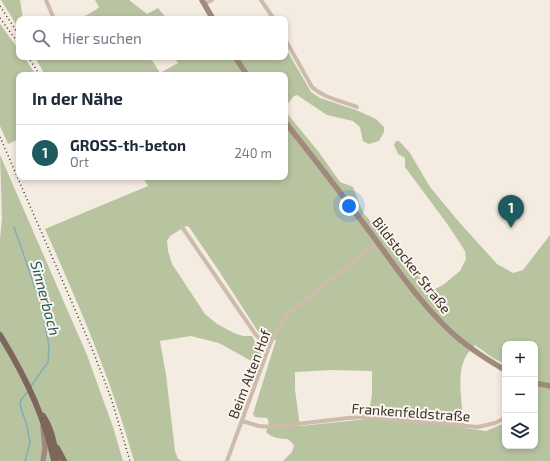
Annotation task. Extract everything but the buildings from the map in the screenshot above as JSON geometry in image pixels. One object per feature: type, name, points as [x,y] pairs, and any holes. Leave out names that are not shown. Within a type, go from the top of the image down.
[{"type":"main road","points":[[203,2],[211,16]]},
{"type":"main road","points":[[237,60],[245,72]]},
{"type":"main road","name":"Bildstocker Straße","points":[[288,126],[428,308],[461,341],[502,368]]},
{"type":"main road","points":[[0,335],[26,382],[40,412],[49,425],[58,461]]},
{"type":"main road","points":[[538,384],[550,386]]},
{"type":"main road","points":[[40,412],[45,448],[43,461]]},
{"type":"main road","points":[[42,422],[54,461]]},
{"type":"main road","points":[[54,442],[64,461]]},
{"type":"street","points":[[46,0],[53,16]]},
{"type":"street","points":[[203,2],[212,0]]},
{"type":"street","points":[[261,0],[272,16]]},
{"type":"street","points":[[288,44],[312,87],[322,95],[357,106]]},
{"type":"street","points":[[182,227],[256,335],[261,340],[270,344]]},
{"type":"street","name":"Beim Alten Hof","points":[[227,461],[262,368],[266,353],[275,333],[287,315],[378,242]]},
{"type":"street","name":"Frankenfeldstraße","points":[[242,421],[258,426],[271,427],[348,418],[376,418],[478,427],[495,423],[502,420]]},
{"type":"green space","points":[[1,0],[20,0],[23,16],[16,16],[16,24]]},
{"type":"green space","points":[[95,0],[129,0],[147,14],[158,8],[165,16],[85,16],[99,7]]},
{"type":"green space","points":[[0,24],[16,46],[16,60],[26,60],[34,72],[16,72],[16,140],[8,144],[0,126]]},
{"type":"green space","points":[[288,52],[311,92],[320,98],[356,110],[376,119],[384,127],[384,132],[379,141],[369,144],[363,141],[360,127],[353,121],[327,115],[297,95],[294,96],[288,103],[288,72],[162,72],[178,63],[176,60],[288,60]]},
{"type":"green space","points":[[37,60],[152,60],[159,72],[43,72]]},
{"type":"green space","points":[[288,115],[318,151],[340,182],[353,187],[364,214],[387,239],[389,247],[392,247],[406,261],[429,287],[435,289],[443,285],[460,271],[466,259],[465,251],[448,225],[405,167],[405,158],[398,154],[394,145],[396,141],[399,141],[410,153],[430,187],[497,264],[513,273],[523,270],[550,235],[550,461],[283,461],[292,452],[294,445],[288,439],[276,438],[268,434],[266,432],[269,423],[267,418],[255,417],[253,414],[276,340],[259,333],[217,268],[189,227],[186,226],[170,236],[167,241],[172,264],[205,314],[217,324],[234,333],[243,336],[252,336],[261,353],[257,362],[253,362],[219,343],[191,336],[160,341],[166,375],[175,451],[178,459],[182,461],[134,461],[105,372],[45,229],[148,186],[145,180],[288,180]],"holes":[[[502,341],[538,341],[538,449],[502,449],[502,424],[486,431],[464,428],[460,377],[465,358],[475,345],[502,362]],[[332,370],[372,371],[372,394],[368,419],[300,426],[295,390],[295,372]]]},
{"type":"green space","points":[[0,155],[87,355],[113,427],[123,461],[0,461],[0,239],[2,219]]},
{"type":"waterway","name":"Sinnerbach","points":[[14,227],[42,308],[49,346],[48,362],[31,386]]},
{"type":"waterway","name":"Sinnerbach","points":[[25,461],[30,443],[27,426],[20,405],[21,400],[28,391]]},
{"type":"railway","points":[[0,6],[16,30]]},
{"type":"railway","points":[[0,18],[16,40]]},
{"type":"railway","points":[[30,60],[38,72]]},
{"type":"railway","points":[[0,137],[16,174]]},
{"type":"railway","points":[[19,180],[93,351],[111,398],[130,461]]},
{"type":"place","name":"GROSS-th-beton","points":[[511,228]]}]
